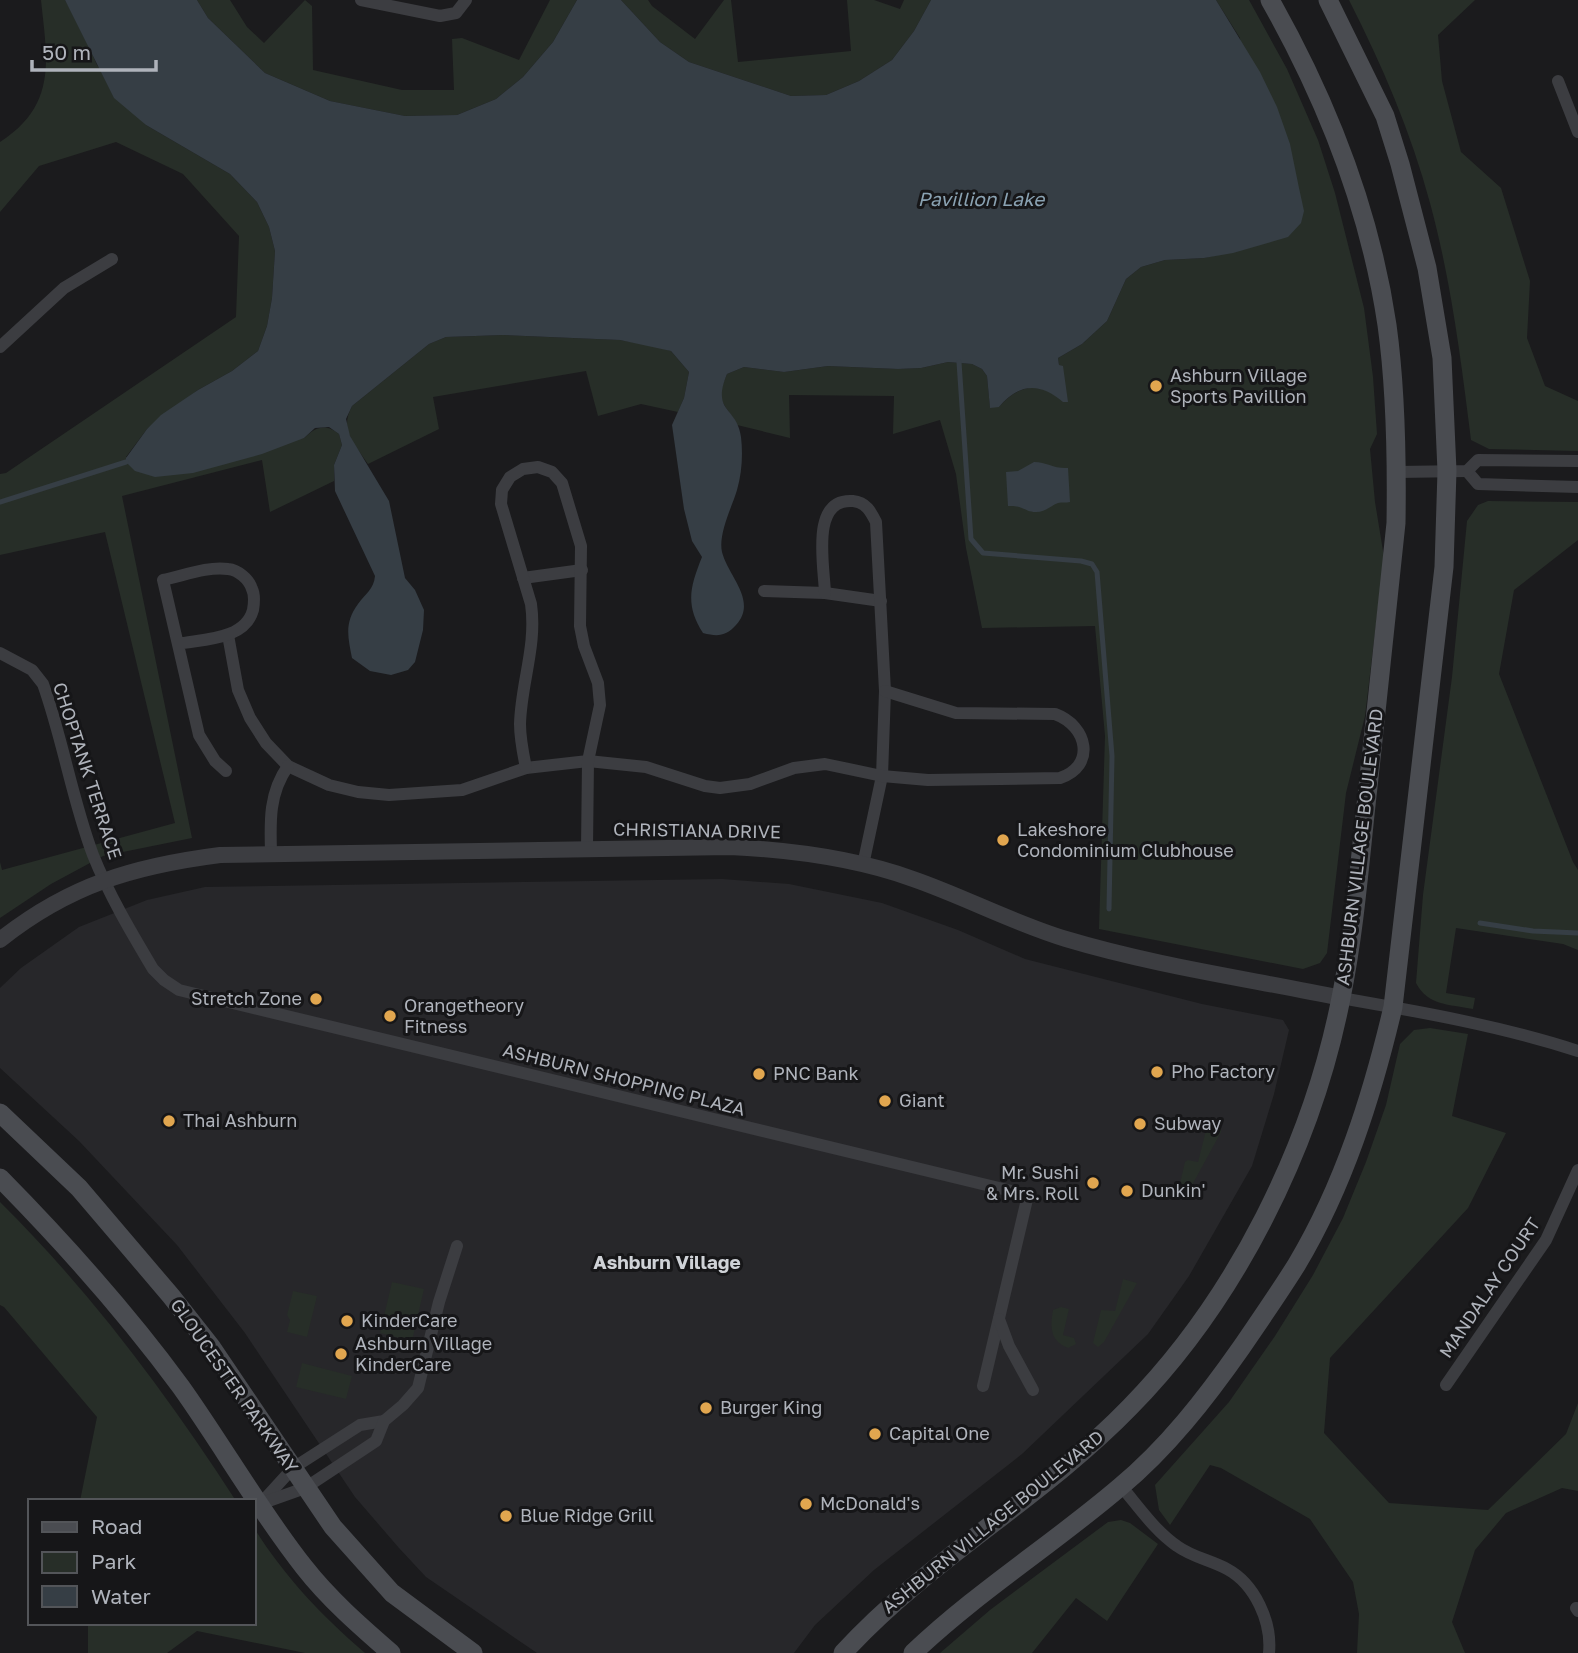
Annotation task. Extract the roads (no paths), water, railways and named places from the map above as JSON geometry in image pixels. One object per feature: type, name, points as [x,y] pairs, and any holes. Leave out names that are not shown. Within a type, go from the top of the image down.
[{"type":"main road","name":"ASHBURN VILLAGE BOULEVARD","points":[[843,1653],[872,1622],[920,1579],[1036,1492],[1084,1450],[1148,1388],[1195,1330],[1253,1239],[1285,1172],[1316,1093],[1341,998],[1355,906],[1396,523],[1397,472],[1392,376],[1387,325],[1364,219],[1336,135],[1293,41],[1270,0]]},
{"type":"main road","points":[[913,1653],[977,1597],[1121,1486],[1180,1427],[1220,1378],[1297,1263],[1329,1201],[1373,1085],[1392,1007],[1457,471],[1437,317],[1420,242],[1385,116],[1328,0]]},
{"type":"main road","name":"GLOUCESTER PARKWAY","points":[[0,1113],[79,1188],[171,1296],[212,1348],[333,1527],[393,1593],[473,1653]]},
{"type":"main road","points":[[0,1178],[75,1256],[142,1334],[304,1568],[338,1605],[391,1653]]},
{"type":"street","points":[[361,0],[440,16],[456,13],[466,0]]},
{"type":"street","points":[[1558,81],[1578,132]]},
{"type":"street","points":[[0,347],[64,288],[113,259]]},
{"type":"street","points":[[1397,472],[1457,471],[1478,460],[1578,461]]},
{"type":"street","points":[[526,768],[520,722],[534,634],[531,604],[500,505],[502,489],[510,477],[523,469],[538,467],[552,472],[562,483],[581,547],[580,626],[597,683],[600,705],[588,761],[587,848]]},
{"type":"street","points":[[1457,471],[1478,484],[1578,487]]},
{"type":"street","points":[[825,593],[823,522],[830,508],[843,501],[858,501],[870,509],[876,522],[885,691],[882,776],[863,865]]},
{"type":"street","points":[[178,644],[228,635],[241,629],[251,617],[255,603],[252,588],[243,576],[230,569],[213,569],[163,580],[199,735],[215,761],[226,771]]},
{"type":"street","points":[[523,579],[582,570]]},
{"type":"street","points":[[764,591],[825,593],[881,601]]},
{"type":"street","points":[[228,635],[238,690],[257,731],[288,766],[329,785],[358,792],[388,795],[462,790],[526,768],[588,761],[646,767],[705,786],[720,788],[750,784],[793,768],[825,764],[882,776],[928,780],[1059,778],[1067,776],[1078,765],[1083,744],[1079,730],[1068,719],[1055,714],[956,713],[885,691]]},
{"type":"street","name":"CHOPTANK TERRACE","points":[[0,653],[32,670],[43,684],[79,810],[104,880]]},
{"type":"street","points":[[271,852],[274,789],[288,766]]},
{"type":"street","name":"CHRISTIANA DRIVE","points":[[0,940],[56,902],[104,880],[158,864],[220,855],[587,848],[763,849],[819,856],[910,878],[1027,926],[1067,939],[1163,962],[1479,1023],[1578,1051]]},
{"type":"street","name":"ASHBURN SHOPPING PLAZA","points":[[104,880],[153,969],[178,990],[1028,1195],[983,1386]]},
{"type":"street","name":"MANDALAY COURT","points":[[1446,1385],[1546,1240],[1578,1170]]},
{"type":"street","points":[[260,1504],[305,1488],[376,1441],[384,1421],[418,1388],[439,1302],[457,1246]]},
{"type":"street","points":[[999,1319],[1009,1346],[1033,1390]]},
{"type":"street","points":[[260,1504],[293,1468],[360,1425],[384,1421]]},
{"type":"street","points":[[1121,1486],[1167,1539],[1191,1555],[1227,1569],[1250,1591],[1261,1608],[1267,1627],[1269,1653]]},
{"type":"water","name":"Pavillion Lake","points":[[65,0],[197,0],[208,18],[265,73],[330,101],[405,116],[457,115],[496,99],[523,77],[553,42],[577,0],[621,0],[660,42],[689,62],[791,96],[826,95],[859,81],[892,60],[914,31],[931,0],[1216,0],[1260,72],[1277,107],[1290,144],[1304,211],[1301,223],[1288,237],[1233,253],[1165,260],[1141,267],[1126,279],[1107,321],[1082,344],[1058,358],[1059,365],[1063,366],[1068,402],[1063,402],[1038,388],[1030,388],[1014,393],[999,407],[990,408],[987,376],[982,369],[972,364],[948,362],[921,368],[828,366],[784,372],[744,367],[727,374],[723,387],[723,403],[739,427],[742,457],[739,484],[721,545],[725,561],[740,589],[744,607],[736,625],[721,635],[703,633],[692,605],[692,587],[702,557],[692,541],[684,509],[672,425],[684,398],[689,372],[671,351],[620,340],[503,335],[446,337],[429,344],[352,406],[346,419],[350,436],[389,501],[405,578],[415,590],[424,610],[423,630],[415,662],[408,670],[391,675],[370,671],[352,658],[348,637],[349,624],[358,604],[371,588],[375,576],[335,491],[334,465],[342,445],[339,434],[329,427],[315,428],[304,438],[262,454],[193,473],[155,477],[135,471],[126,462],[126,458],[147,429],[161,415],[232,371],[258,351],[267,326],[272,298],[275,251],[269,227],[257,202],[230,174],[146,125],[114,98]]},
{"type":"water","points":[[1034,462],[1068,468],[1070,502],[1058,503],[1036,512],[1008,506],[1006,472],[1018,471]]},
{"type":"waterway","points":[[959,362],[971,539],[983,553],[1081,561],[1092,564],[1097,572],[1112,756],[1109,909]]},
{"type":"waterway","points":[[0,502],[126,462]]},
{"type":"waterway","points":[[1480,923],[1533,931],[1578,933]]},
{"type":"place","name":"Ashburn Village Sports Pavillion","points":[[1156,386]]},
{"type":"place","name":"Lakeshore Condominium Clubhouse","points":[[1003,840]]},
{"type":"place","name":"Stretch Zone","points":[[316,999]]},
{"type":"place","name":"Orangetheory Fitness","points":[[390,1016]]},
{"type":"place","name":"Pho Factory","points":[[1157,1072]]},
{"type":"place","name":"PNC Bank","points":[[759,1074]]},
{"type":"place","name":"Giant","points":[[885,1101]]},
{"type":"place","name":"Thai Ashburn","points":[[169,1121]]},
{"type":"place","name":"Subway","points":[[1140,1124]]},
{"type":"place","name":"Mr. Sushi & Mrs. Roll","points":[[1093,1183]]},
{"type":"place","name":"Dunkin'","points":[[1127,1191]]},
{"type":"place","name":"KinderCare","points":[[347,1321]]},
{"type":"place","name":"Ashburn Village KinderCare","points":[[341,1354]]},
{"type":"place","name":"Burger King","points":[[706,1408]]},
{"type":"place","name":"Capital One","points":[[875,1434]]},
{"type":"place","name":"McDonald's","points":[[806,1504]]},
{"type":"place","name":"Blue Ridge Grill","points":[[506,1516]]},
{"type":"district","name":"Ashburn Village","points":[[667,1262]]}]
